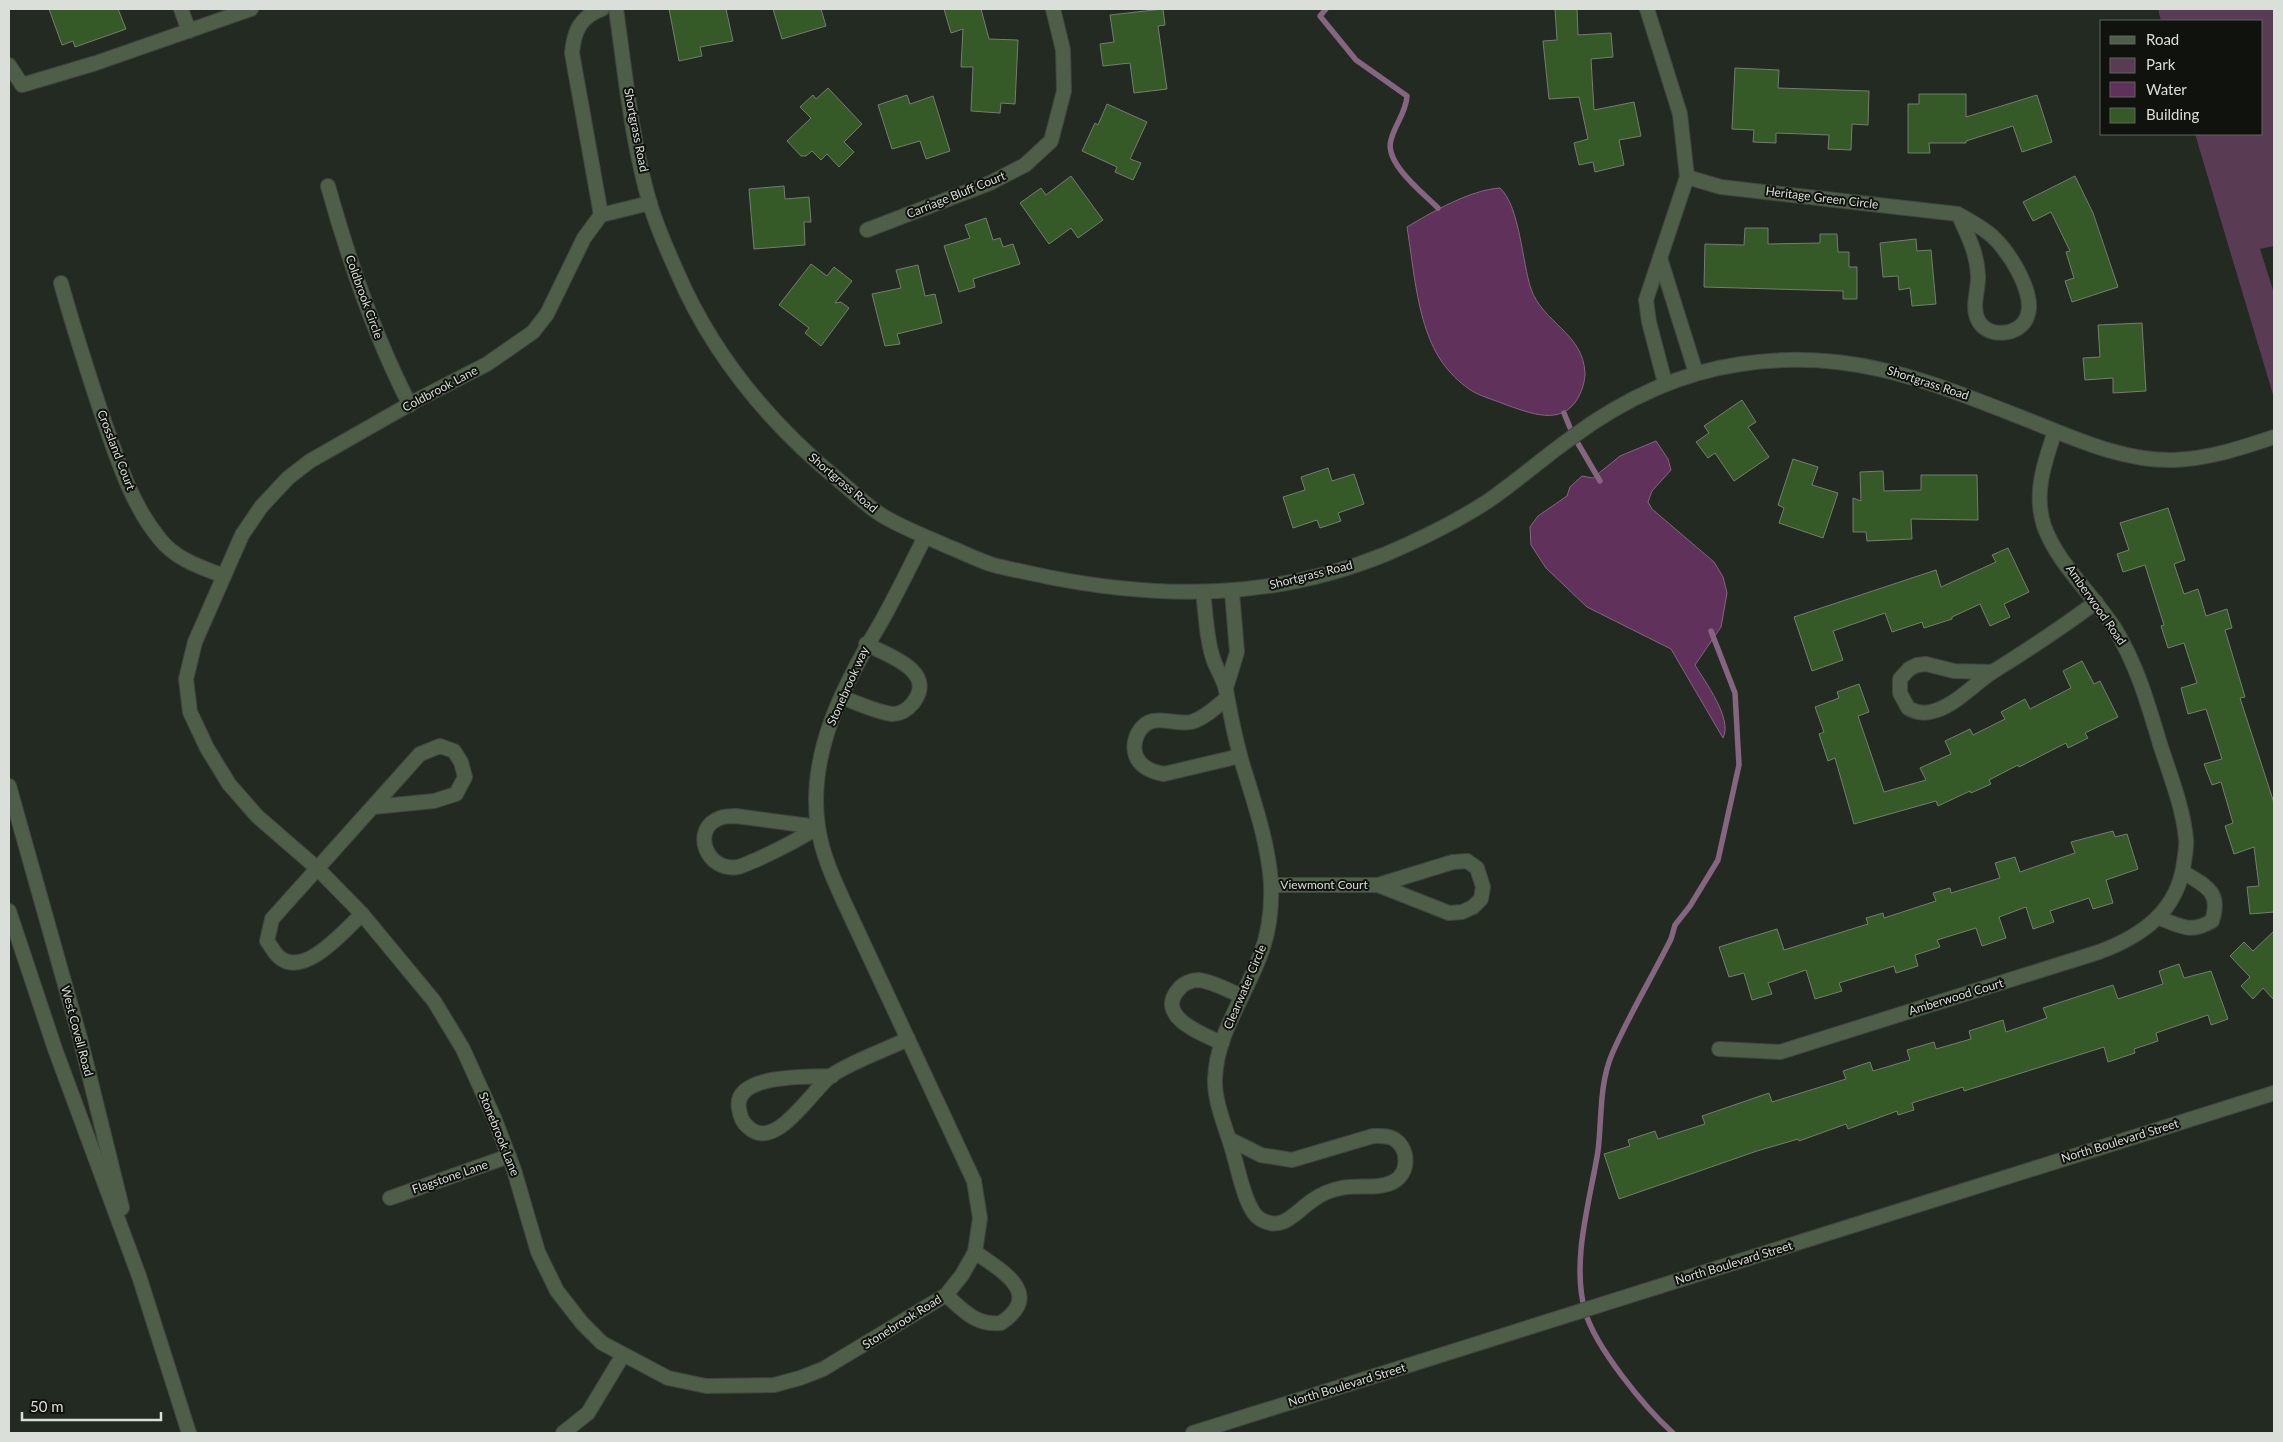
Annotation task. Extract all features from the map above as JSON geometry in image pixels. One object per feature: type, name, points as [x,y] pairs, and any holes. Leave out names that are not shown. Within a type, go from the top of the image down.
[{"type":"street","points":[[181,9],[189,31]]},
{"type":"street","points":[[9,65],[22,85],[96,64],[250,9]]},
{"type":"street","points":[[602,9],[579,23],[574,36],[572,53],[601,215],[650,203]]},
{"type":"street","name":"Shortgrass Road","points":[[616,9],[634,126],[650,203],[678,276],[717,347],[758,404],[819,464],[880,515],[925,537],[992,565],[1108,588],[1203,593],[1232,592],[1333,572],[1385,554],[1433,532],[1484,504],[1602,416],[1665,383],[1696,373],[1741,364],[1826,359],[1876,366],[1919,378],[2110,451],[2144,458],[2174,460],[2210,456],[2274,437]]},
{"type":"street","name":"Carriage Bluff Court","points":[[866,230],[990,183],[1025,165],[1051,141],[1064,91],[1063,50],[1053,9]]},
{"type":"street","points":[[1647,9],[1680,114],[1686,178],[1646,300],[1649,322],[1665,383]]},
{"type":"street","name":"Heritage Green Circle","points":[[1686,178],[1721,187],[1958,214],[1988,232],[2015,264],[2022,280],[2028,306],[2028,316],[2024,324],[2015,330],[1998,333],[1990,332],[1978,320],[1975,308],[1978,275],[1973,246],[1958,214]]},
{"type":"street","name":"Coldbrook Circle","points":[[328,186],[340,228],[387,361],[410,405]]},
{"type":"street","name":"Coldbrook Lane","points":[[224,576],[242,535],[261,507],[288,478],[310,461],[487,364],[533,332],[547,314],[584,238],[601,215]]},
{"type":"street","points":[[1660,258],[1696,373]]},
{"type":"street","name":"Crossland Court","points":[[61,283],[79,347],[120,466],[142,513],[160,540],[188,562],[224,576]]},
{"type":"street","name":"Amberwood Road","points":[[2055,430],[2040,477],[2040,509],[2052,544],[2096,602],[2128,652],[2144,690],[2181,810],[2186,841],[2183,872],[2174,896]]},
{"type":"street","name":"Stonebrook way","points":[[908,1039],[827,863],[818,827],[816,798],[820,758],[841,697],[866,644],[880,624],[925,537]]},
{"type":"street","name":"Stonebrook Lane","points":[[224,576],[195,642],[186,679],[190,712],[207,748],[229,784],[257,816],[318,869],[362,914],[439,1009],[462,1049],[510,1156],[538,1252],[557,1291],[582,1323],[602,1343],[622,1355]]},
{"type":"street","name":"Clearwater Circle","points":[[1226,693],[1237,652],[1232,592]]},
{"type":"street","name":"Clearwater Circle","points":[[1203,593],[1212,656],[1226,693],[1240,756],[1263,832],[1271,885],[1267,931],[1261,955],[1222,1043],[1216,1063],[1215,1082],[1229,1139],[1251,1211],[1259,1219],[1271,1224],[1282,1223],[1294,1216],[1312,1200],[1341,1188],[1363,1185],[1380,1187],[1394,1182],[1403,1174],[1406,1165],[1406,1156],[1400,1144],[1392,1138],[1382,1136],[1373,1136],[1292,1160],[1261,1155],[1229,1139]]},
{"type":"street","points":[[1992,672],[1954,671],[1926,664],[1917,665],[1909,669],[1900,679],[1900,694],[1908,708],[1923,713],[1932,712],[1968,693],[1992,672],[2046,639],[2096,602]]},
{"type":"street","points":[[841,697],[893,714],[903,712],[916,698],[918,681],[911,667],[866,644]]},
{"type":"street","points":[[1226,693],[1192,722],[1155,720],[1145,724],[1135,739],[1134,749],[1143,766],[1154,772],[1164,774],[1240,756]]},
{"type":"street","points":[[362,914],[319,954],[293,963],[280,957],[267,941],[272,919],[420,754],[440,746],[454,750],[461,762],[465,777],[456,794],[434,801],[373,807]]},
{"type":"street","name":"West Covell Road","points":[[9,786],[80,1038],[139,1276]]},
{"type":"street","points":[[736,816],[818,827],[788,846],[738,867],[723,866],[713,861],[707,855],[704,845],[705,836],[710,826],[720,818],[736,816]]},
{"type":"street","name":"Viewmont Court","points":[[1271,885],[1378,885],[1453,862],[1467,861],[1477,868],[1483,887],[1481,899],[1473,907],[1462,912],[1449,912],[1378,885]]},
{"type":"street","points":[[2159,918],[2190,930],[2200,928],[2212,921],[2216,908],[2214,897],[2209,888],[2183,872]]},
{"type":"street","name":"Amberwood Court","points":[[1719,1049],[1780,1052],[2099,952],[2125,942],[2159,918],[2174,896]]},
{"type":"street","name":"West Covell Road","points":[[9,911],[55,1049],[139,1276],[189,1433]]},
{"type":"street","points":[[1222,1043],[1180,1021],[1174,1011],[1175,993],[1188,982],[1198,980],[1242,996]]},
{"type":"street","points":[[832,1076],[766,1080],[751,1086],[742,1093],[738,1104],[740,1116],[746,1126],[755,1132],[769,1132],[783,1126],[832,1076],[908,1039]]},
{"type":"street","name":"Stonebrook Road","points":[[622,1355],[668,1378],[706,1386],[774,1385],[823,1369],[946,1295],[962,1274],[975,1252],[980,1218],[974,1181],[908,1039]]},
{"type":"street","name":"North Boulevard Street","points":[[1193,1433],[2274,1092]]},
{"type":"street","name":"Flagstone Lane","points":[[390,1198],[510,1156]]},
{"type":"street","points":[[946,1295],[983,1324],[1001,1323],[1016,1310],[1019,1301],[1018,1290],[1013,1280],[975,1252]]},
{"type":"street","points":[[563,1433],[588,1413],[622,1355]]},
{"type":"green space","points":[[2158,9],[2274,9],[2274,246],[2260,249],[2274,293],[2274,398],[2195,135],[2263,135],[2263,20],[2161,20]]},
{"type":"water","points":[[1500,188],[1507,197],[1516,221],[1531,289],[1544,311],[1570,338],[1583,359],[1585,376],[1578,398],[1571,407],[1554,415],[1534,414],[1481,396],[1458,380],[1442,362],[1434,348],[1422,315],[1407,227],[1464,197]]},
{"type":"water","points":[[1656,441],[1668,459],[1671,470],[1652,491],[1648,502],[1652,509],[1714,562],[1723,577],[1727,593],[1721,627],[1695,665],[1721,711],[1725,730],[1723,738],[1671,649],[1587,607],[1546,568],[1531,545],[1530,527],[1538,516],[1567,496],[1570,487],[1582,476],[1593,478],[1620,456]]},
{"type":"building","points":[[49,9],[118,9],[126,29],[75,47],[73,41],[62,45]]},
{"type":"building","points":[[669,9],[726,9],[733,41],[700,47],[702,56],[679,61]]},
{"type":"building","points":[[773,9],[821,9],[826,26],[782,39]]},
{"type":"building","points":[[944,9],[981,9],[989,39],[1018,40],[1015,104],[1001,103],[1000,113],[971,111],[973,67],[961,67],[963,29],[951,33]]},
{"type":"building","points":[[1163,9],[1165,25],[1158,26],[1167,89],[1134,93],[1130,63],[1103,66],[1100,44],[1114,42],[1110,15]]},
{"type":"building","points":[[1555,9],[1577,9],[1578,35],[1611,33],[1613,57],[1591,59],[1594,110],[1634,102],[1641,136],[1619,140],[1624,165],[1595,172],[1593,162],[1579,165],[1574,143],[1588,139],[1579,97],[1549,99],[1543,41],[1557,40]]},
{"type":"building","points":[[1735,68],[1779,70],[1778,88],[1869,91],[1868,125],[1852,124],[1851,150],[1828,149],[1829,135],[1776,133],[1776,143],[1753,142],[1754,130],[1732,129]]},
{"type":"building","points":[[828,88],[862,124],[844,142],[854,152],[839,167],[827,154],[821,160],[812,151],[806,156],[801,156],[787,141],[811,118],[800,107],[813,95],[816,99]]},
{"type":"building","points":[[1919,94],[1966,94],[1966,117],[2037,95],[2052,142],[2022,152],[2013,126],[1966,141],[1966,143],[1929,143],[1930,153],[1908,153],[1908,104],[1919,104]]},
{"type":"building","points":[[907,95],[910,104],[933,96],[950,151],[926,159],[920,141],[892,149],[878,105]]},
{"type":"building","points":[[1107,104],[1147,122],[1130,159],[1141,163],[1133,180],[1115,172],[1117,167],[1082,151],[1095,123],[1098,125]]},
{"type":"building","points":[[1071,176],[1103,220],[1078,238],[1071,228],[1049,244],[1020,203],[1041,188],[1046,195]]},
{"type":"building","points":[[2075,176],[2093,213],[2118,287],[2072,302],[2065,281],[2074,278],[2066,252],[2070,251],[2051,212],[2033,221],[2023,202]]},
{"type":"building","points":[[784,186],[785,199],[809,197],[811,222],[804,222],[805,245],[754,249],[749,189]]},
{"type":"building","points":[[986,218],[993,240],[1000,238],[1003,247],[1013,244],[1020,264],[973,279],[975,287],[959,292],[944,246],[970,238],[965,225]]},
{"type":"building","points":[[1745,228],[1768,228],[1768,244],[1820,243],[1820,234],[1837,234],[1838,252],[1849,252],[1849,267],[1857,267],[1857,299],[1843,299],[1843,291],[1704,287],[1705,244],[1744,245]]},
{"type":"building","points":[[1916,239],[1917,251],[1931,250],[1936,304],[1912,306],[1910,288],[1899,290],[1898,276],[1883,277],[1880,243]]},
{"type":"building","points":[[811,264],[827,276],[834,267],[852,281],[835,303],[841,302],[849,308],[821,346],[805,333],[809,328],[779,305]]},
{"type":"building","points":[[918,265],[925,296],[935,294],[942,323],[897,334],[900,344],[885,346],[872,294],[901,288],[896,270]]},
{"type":"building","points":[[2142,323],[2146,391],[2113,393],[2113,378],[2085,380],[2083,358],[2100,357],[2098,325]]},
{"type":"building","points":[[1742,400],[1756,422],[1748,427],[1769,457],[1734,481],[1715,453],[1708,458],[1696,442],[1709,433],[1704,426]]},
{"type":"building","points":[[1793,459],[1818,467],[1812,485],[1838,493],[1823,538],[1779,523],[1784,508],[1778,505]]},
{"type":"building","points":[[1328,468],[1332,481],[1354,474],[1364,504],[1338,513],[1341,521],[1320,528],[1317,520],[1293,528],[1283,497],[1305,490],[1301,477]]},
{"type":"building","points":[[1883,471],[1884,491],[1921,490],[1921,475],[1977,475],[1978,520],[1911,519],[1912,539],[1867,541],[1866,532],[1853,532],[1853,498],[1861,501],[1860,472]]},
{"type":"building","points":[[2168,508],[2185,560],[2174,564],[2184,594],[2198,589],[2206,616],[2227,609],[2232,628],[2225,630],[2245,697],[2240,698],[2274,803],[2274,912],[2250,914],[2247,887],[2259,886],[2254,847],[2234,854],[2225,826],[2233,823],[2221,782],[2212,785],[2204,764],[2222,759],[2206,709],[2188,714],[2181,688],[2197,683],[2184,643],[2168,648],[2161,626],[2164,625],[2145,565],[2123,572],[2117,554],[2129,550],[2120,523]]},
{"type":"building","points":[[2008,548],[2029,592],[2004,604],[2010,617],[1990,626],[1980,604],[1952,617],[1952,619],[1924,628],[1922,622],[1892,632],[1885,613],[1833,631],[1843,660],[1812,671],[1794,617],[1936,570],[1941,587],[1996,562],[1992,555]]},
{"type":"building","points":[[2082,661],[2094,684],[2100,681],[2118,717],[2085,733],[2088,738],[2068,748],[2066,743],[2019,767],[2018,765],[1989,780],[1991,784],[1971,793],[1970,791],[1938,806],[1936,801],[1854,824],[1835,758],[1828,761],[1819,734],[1824,732],[1815,707],[1839,698],[1837,692],[1859,684],[1869,712],[1858,716],[1884,792],[1926,780],[1920,768],[1951,754],[1945,741],[1970,729],[1973,735],[2005,719],[2001,712],[2025,699],[2030,709],[2071,688],[2063,671]]},
{"type":"building","points":[[2113,831],[2115,837],[2127,834],[2138,869],[2106,880],[2113,903],[2093,909],[2089,898],[2050,911],[2054,922],[2033,929],[2026,907],[1999,917],[2006,938],[1982,946],[1976,928],[1937,940],[1940,947],[1915,955],[1918,966],[1896,973],[1894,966],[1839,983],[1842,991],[1815,999],[1806,970],[1768,983],[1772,994],[1752,1000],[1744,973],[1729,977],[1719,947],[1777,929],[1784,950],[1868,924],[1866,918],[1883,913],[1884,918],[1936,901],[1933,893],[1950,888],[1951,893],[2000,878],[1995,863],[2015,857],[2020,872],[2075,853],[2071,842]]},
{"type":"building","points":[[2274,931],[2274,1000],[2263,988],[2253,999],[2241,986],[2250,977],[2230,956],[2244,942],[2253,951]]},
{"type":"building","points":[[2179,964],[2184,978],[2211,971],[2228,1019],[2211,1025],[2208,1015],[2156,1033],[2158,1041],[2134,1049],[2135,1053],[2108,1062],[2104,1047],[1964,1091],[1963,1087],[1912,1103],[1914,1110],[1898,1115],[1897,1111],[1848,1129],[1846,1124],[1799,1141],[1798,1139],[1757,1151],[1619,1199],[1604,1154],[1630,1146],[1628,1140],[1655,1131],[1658,1139],[1705,1124],[1702,1116],[1769,1093],[1772,1102],[1846,1079],[1843,1071],[1870,1062],[1873,1071],[1910,1060],[1907,1050],[1934,1042],[1936,1049],[1971,1039],[1969,1031],[2003,1020],[2006,1032],[2047,1018],[2043,1008],[2113,985],[2118,999],[2163,984],[2159,971]]},
{"type":"waterway","points":[[1326,9],[1320,16],[1356,60],[1407,96],[1405,108],[1391,140],[1390,149],[1393,158],[1406,177],[1438,208]]},
{"type":"waterway","points":[[1564,413],[1573,435],[1600,481]]},
{"type":"waterway","points":[[1673,1433],[1635,1393],[1599,1342],[1585,1311],[1581,1292],[1580,1272],[1583,1231],[1598,1151],[1603,1090],[1608,1066],[1626,1025],[1671,939],[1675,925],[1690,906],[1718,860],[1739,765],[1735,693],[1711,631]]}]
